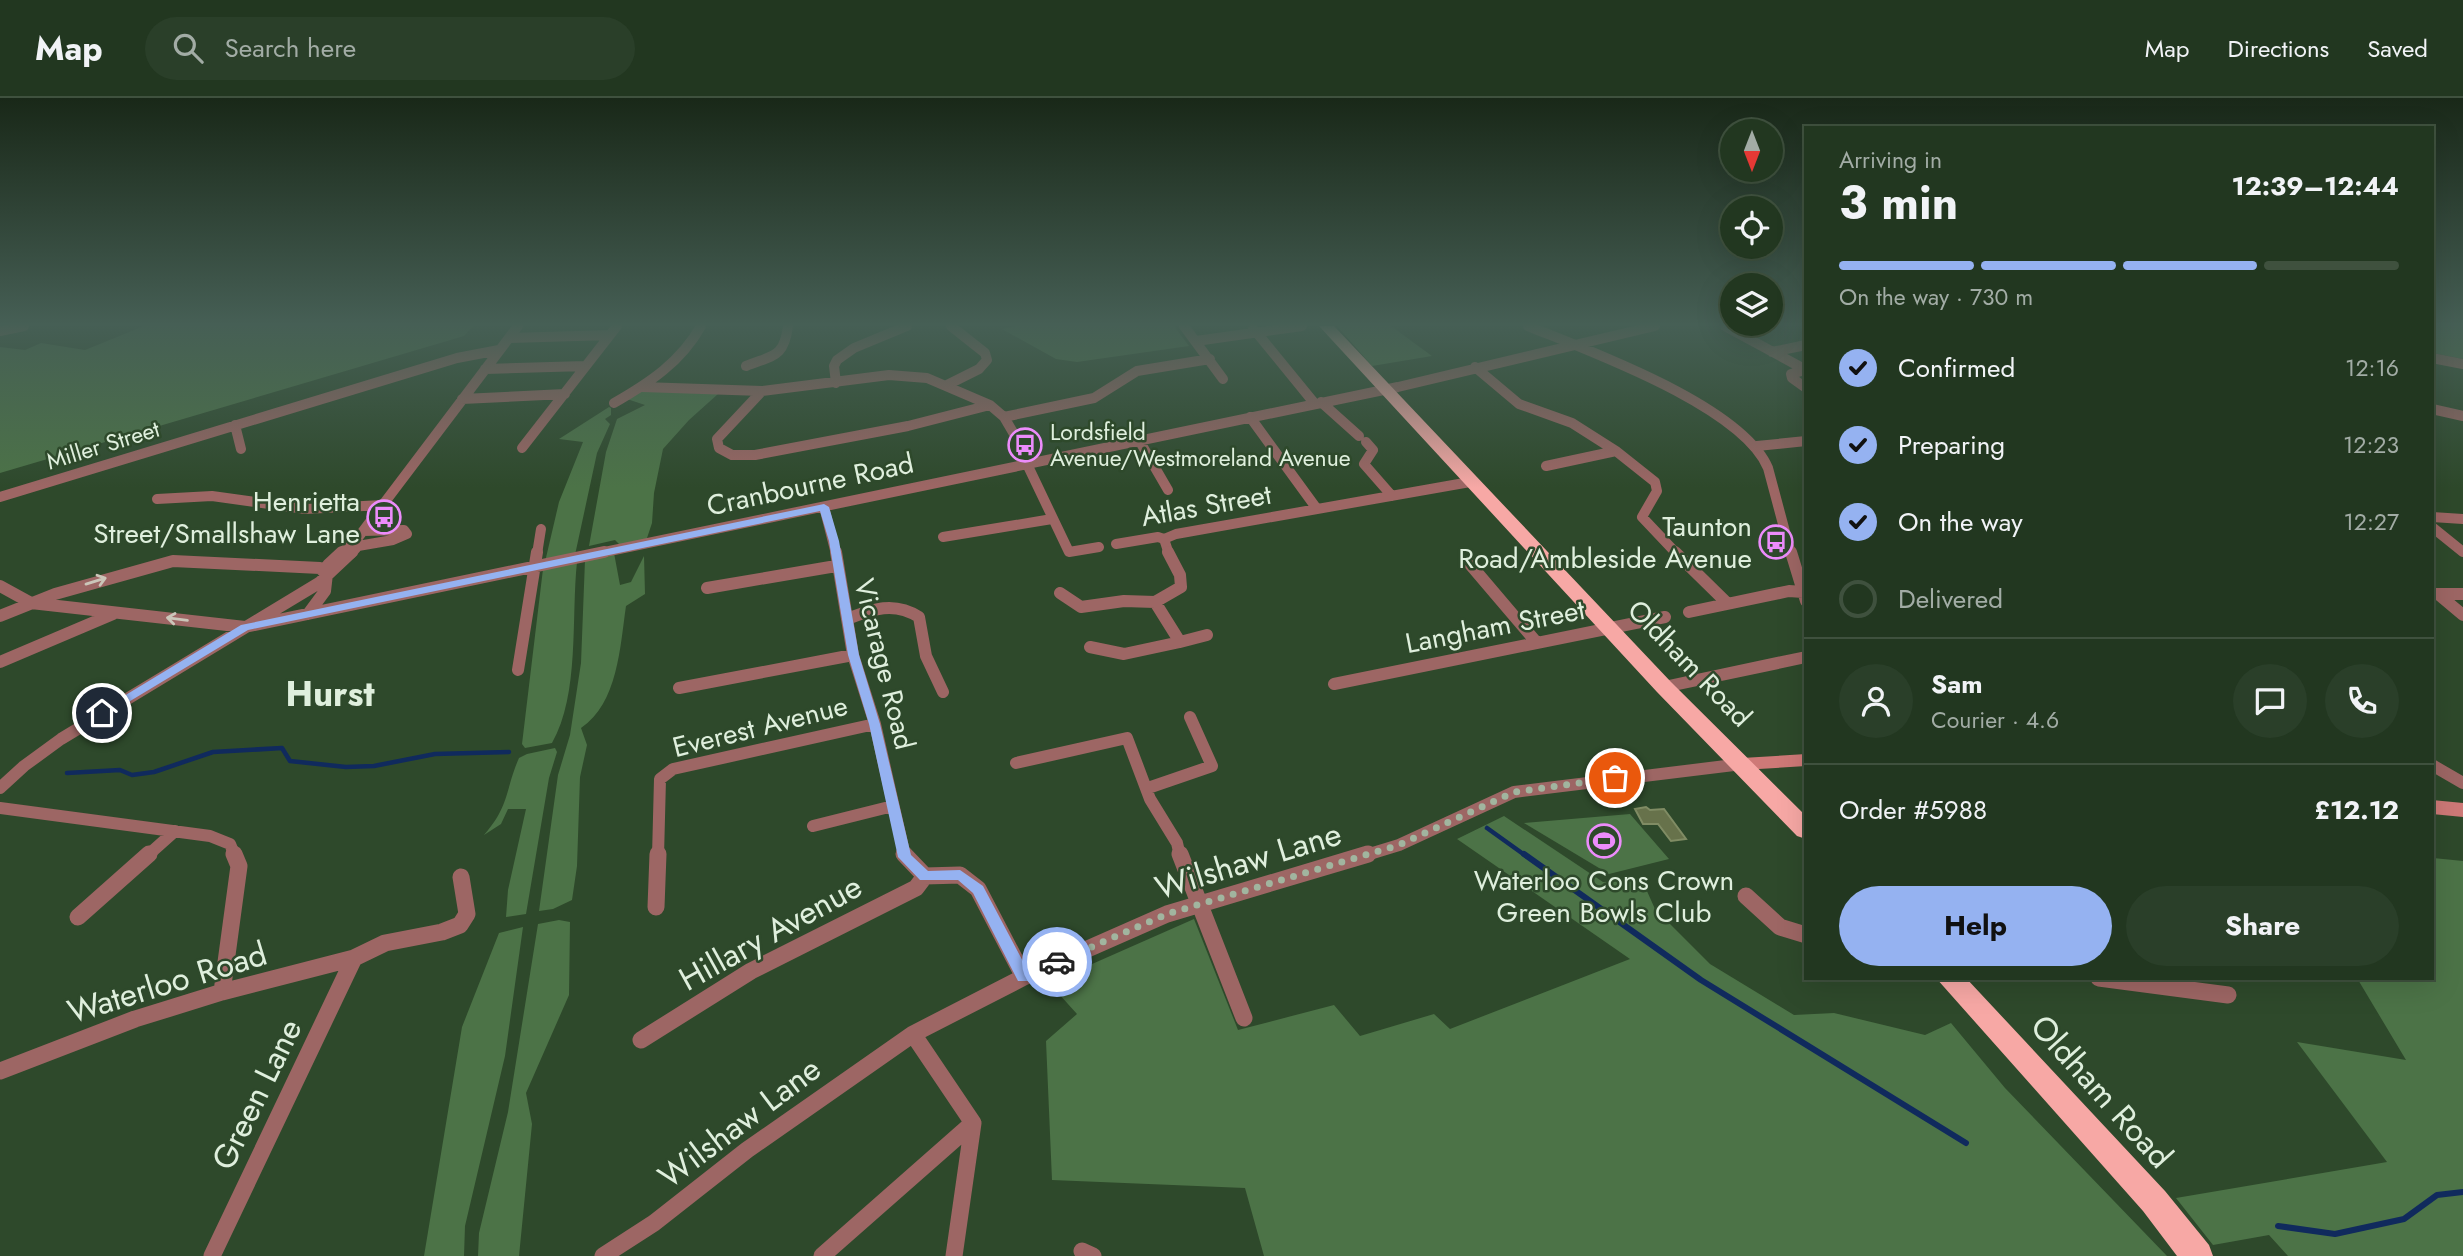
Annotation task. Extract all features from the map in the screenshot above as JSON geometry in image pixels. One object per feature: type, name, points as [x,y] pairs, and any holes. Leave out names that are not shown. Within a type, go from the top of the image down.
[{"type":"highway","name":"Oldham Road","points":[[1383,380],[1470,482],[1664,687],[1804,828]]},
{"type":"highway","name":"Oldham Road","points":[[1951,980],[2154,1202],[2197,1256]]},
{"type":"street","name":"Miller Street","points":[[0,497],[384,380]]},
{"type":"street","points":[[0,788],[24,766],[61,739],[284,603],[302,595],[339,567],[477,380]]},
{"type":"street","points":[[522,448],[575,380]]},
{"type":"street","points":[[614,403],[650,380]]},
{"type":"street","points":[[642,387],[762,391],[863,380]]},
{"type":"street","points":[[929,380],[947,385],[990,405],[1004,417],[1029,463],[1069,552],[1100,547]]},
{"type":"street","points":[[947,385],[957,380]]},
{"type":"street","points":[[1004,417],[1083,402],[1100,395],[1119,380]]},
{"type":"street","points":[[1298,380],[1318,403],[1373,450],[1364,464],[1392,496]]},
{"type":"street","points":[[1391,388],[1423,380]]},
{"type":"street","points":[[1491,380],[1519,404],[1572,423],[1616,451],[1655,482],[1657,487],[1643,517],[1644,522],[1727,603]]},
{"type":"street","points":[[1651,380],[1711,413],[1757,446],[1769,470],[1804,596]]},
{"type":"street","name":"Cranbourne Road","points":[[245,627],[1391,388]]},
{"type":"street","points":[[762,391],[717,439],[719,448],[732,455],[755,455],[908,426],[990,405]]},
{"type":"street","points":[[462,399],[565,394]]},
{"type":"street","points":[[2434,409],[2463,416]]},
{"type":"street","points":[[1250,417],[1317,509]]},
{"type":"street","points":[[234,425],[240,449]]},
{"type":"street","points":[[1139,440],[1168,490]]},
{"type":"street","points":[[1757,446],[1804,441]]},
{"type":"street","points":[[1546,466],[1616,451]]},
{"type":"street","name":"Atlas Street","points":[[1116,544],[1164,539],[1176,534],[1470,482]]},
{"type":"street","points":[[157,499],[212,496],[305,509],[383,505]]},
{"type":"street","name":"Vicarage Road","points":[[824,507],[834,541],[836,566],[853,655],[874,724],[905,857],[925,876]]},
{"type":"street","points":[[2434,517],[2463,519]]},
{"type":"street","points":[[943,537],[1052,519]]},
{"type":"street","points":[[518,670],[538,567],[541,529]]},
{"type":"street","points":[[2434,529],[2463,552]]},
{"type":"street","points":[[308,614],[325,591],[328,565],[359,539]]},
{"type":"street","points":[[1060,593],[1081,607],[1124,601],[1155,602],[1181,587],[1182,580],[1164,547],[1164,539]]},
{"type":"street","points":[[262,566],[314,561],[340,553]]},
{"type":"street","points":[[0,616],[127,572],[173,561],[320,568],[327,575]]},
{"type":"street","points":[[1469,563],[1537,643]]},
{"type":"street","points":[[707,587],[836,566]]},
{"type":"street","points":[[0,586],[32,603],[245,627]]},
{"type":"street","points":[[1689,612],[1789,591],[1804,596]]},
{"type":"street","points":[[2435,594],[2463,594]]},
{"type":"street","points":[[2435,594],[2463,615]]},
{"type":"street","points":[[1155,602],[1180,642]]},
{"type":"street","points":[[847,619],[883,606],[911,611],[919,617],[921,642],[930,669],[943,692]]},
{"type":"street","points":[[0,662],[117,612]]},
{"type":"street","name":"Langham Street","points":[[1334,684],[1665,617]]},
{"type":"street","points":[[1090,647],[1124,654],[1207,635]]},
{"type":"street","points":[[679,688],[853,655]]},
{"type":"street","points":[[1664,687],[1804,657]]},
{"type":"street","points":[[1148,788],[1212,766],[1190,716]]},
{"type":"street","name":"Everest Avenue","points":[[656,906],[660,779],[665,774],[686,764],[874,724]]},
{"type":"street","points":[[1016,763],[1127,738],[1150,799],[1177,843],[1198,905],[1244,1018]]},
{"type":"street","points":[[1742,764],[1804,760]]},
{"type":"street","name":"Wilshaw Lane","points":[[603,1256],[654,1223],[747,1150],[913,1034],[1024,977],[1167,914],[1399,845],[1514,792],[1742,764]]},
{"type":"street","points":[[2434,766],[2463,783]]},
{"type":"street","points":[[813,826],[893,806]]},
{"type":"street","points":[[2434,807],[2463,810]]},
{"type":"street","points":[[0,808],[210,836],[230,844],[239,866],[222,992]]},
{"type":"street","points":[[78,917],[175,831]]},
{"type":"street","points":[[925,876],[960,875],[978,889],[1024,977]]},
{"type":"street","name":"Hillary Avenue","points":[[641,1040],[751,971],[916,888],[925,876]]},
{"type":"street","points":[[354,958],[385,943],[442,932],[460,925],[467,914],[461,877]]},
{"type":"street","points":[[1746,896],[1767,919],[1794,934],[1804,935]]},
{"type":"street","name":"Waterloo Road","points":[[0,1070],[135,1019],[222,992],[354,958]]},
{"type":"street","name":"Green Lane","points":[[212,1256],[354,958]]},
{"type":"street","points":[[1969,980],[1983,1014]]},
{"type":"street","points":[[2114,980],[2228,995]]},
{"type":"street","points":[[913,1034],[973,1122],[954,1256]]},
{"type":"street","points":[[822,1256],[973,1122]]},
{"type":"green space","points":[[0,380],[315,380],[0,473]]},
{"type":"green space","points":[[639,391],[718,394],[689,420],[663,449],[654,493],[652,523],[646,541],[620,545],[615,540],[589,546],[606,452],[617,419],[645,405],[627,399]]},
{"type":"green space","points":[[609,407],[611,415],[605,419],[610,424],[597,453],[575,555],[545,562],[559,502],[583,442],[559,439]]},
{"type":"green space","points":[[614,553],[620,585],[631,582],[644,556],[645,594],[626,606],[619,656],[610,689],[603,704],[581,728],[587,745],[580,777],[577,866],[572,900],[553,909],[539,911],[558,775],[570,735],[581,663],[585,560]]},
{"type":"green space","points":[[577,562],[573,655],[567,702],[552,743],[525,748],[522,744],[543,569]]},
{"type":"green space","points":[[555,748],[557,752],[549,778],[526,914],[506,917],[508,890],[526,809],[508,809],[501,824],[484,835],[503,806],[519,758]]},
{"type":"green space","name":"Waterloo Cons Crown Green Bowls Club","points":[[1630,814],[1669,859],[1609,874],[1524,823]]},
{"type":"green space","points":[[1504,816],[1603,882],[1642,880],[1655,909],[1710,964],[1794,1015],[1834,1013],[1925,1035],[1951,1023],[2005,1088],[2167,1256],[1264,1256],[1245,1188],[1052,1180],[1046,1041],[1077,1014],[1049,983],[1194,919],[1238,1030],[1334,1005],[1360,1036],[1434,1014],[1450,1029],[1630,959],[1457,839]]},
{"type":"green space","points":[[2434,858],[2463,861],[2463,1256],[2288,1256],[2269,1235],[2213,1245],[2176,1198],[2387,1162],[2297,1042],[2406,1060],[2358,980],[2434,980]]},
{"type":"green space","points":[[559,920],[570,922],[569,995],[526,1093],[532,1124],[519,1256],[478,1256],[479,1233],[508,1112],[538,924]]},
{"type":"green space","points":[[523,927],[505,1056],[465,1226],[464,1256],[424,1256],[462,1027],[499,933]]},
{"type":"building","points":[[1646,807],[1650,810],[1664,809],[1686,839],[1671,841],[1658,824],[1643,824],[1635,809]]},
{"type":"waterway","points":[[67,773],[120,770],[132,775],[154,772],[213,752],[282,748],[290,761],[346,767],[374,766],[435,754],[509,752]]},
{"type":"waterway","points":[[1487,828],[1526,856]]},
{"type":"waterway","points":[[1524,854],[1701,980],[1966,1143]]},
{"type":"waterway","points":[[2278,1226],[2335,1234],[2404,1219],[2437,1195],[2463,1192]]},
{"type":"way so far","points":[[1057,962],[1167,914],[1399,845],[1514,792],[1615,778]]},
{"type":"place","name":"Lordsfield Avenue/Westmoreland Avenue","points":[[1025,445]]},
{"type":"place","name":"Henrietta Street/Smallshaw Lane","points":[[384,517]]},
{"type":"place","name":"Taunton Road/Ambleside Avenue","points":[[1776,542]]},
{"type":"place","name":"Waterloo Cons Crown Green Bowls Club","points":[[1604,841]]},
{"type":"district","name":"Hurst","points":[[330,694]]},
{"type":"route","points":[[102,713],[245,627],[824,507],[834,541],[836,566],[853,655],[874,724],[905,857],[925,876],[960,875],[978,889],[1024,977],[1057,962]]}]
